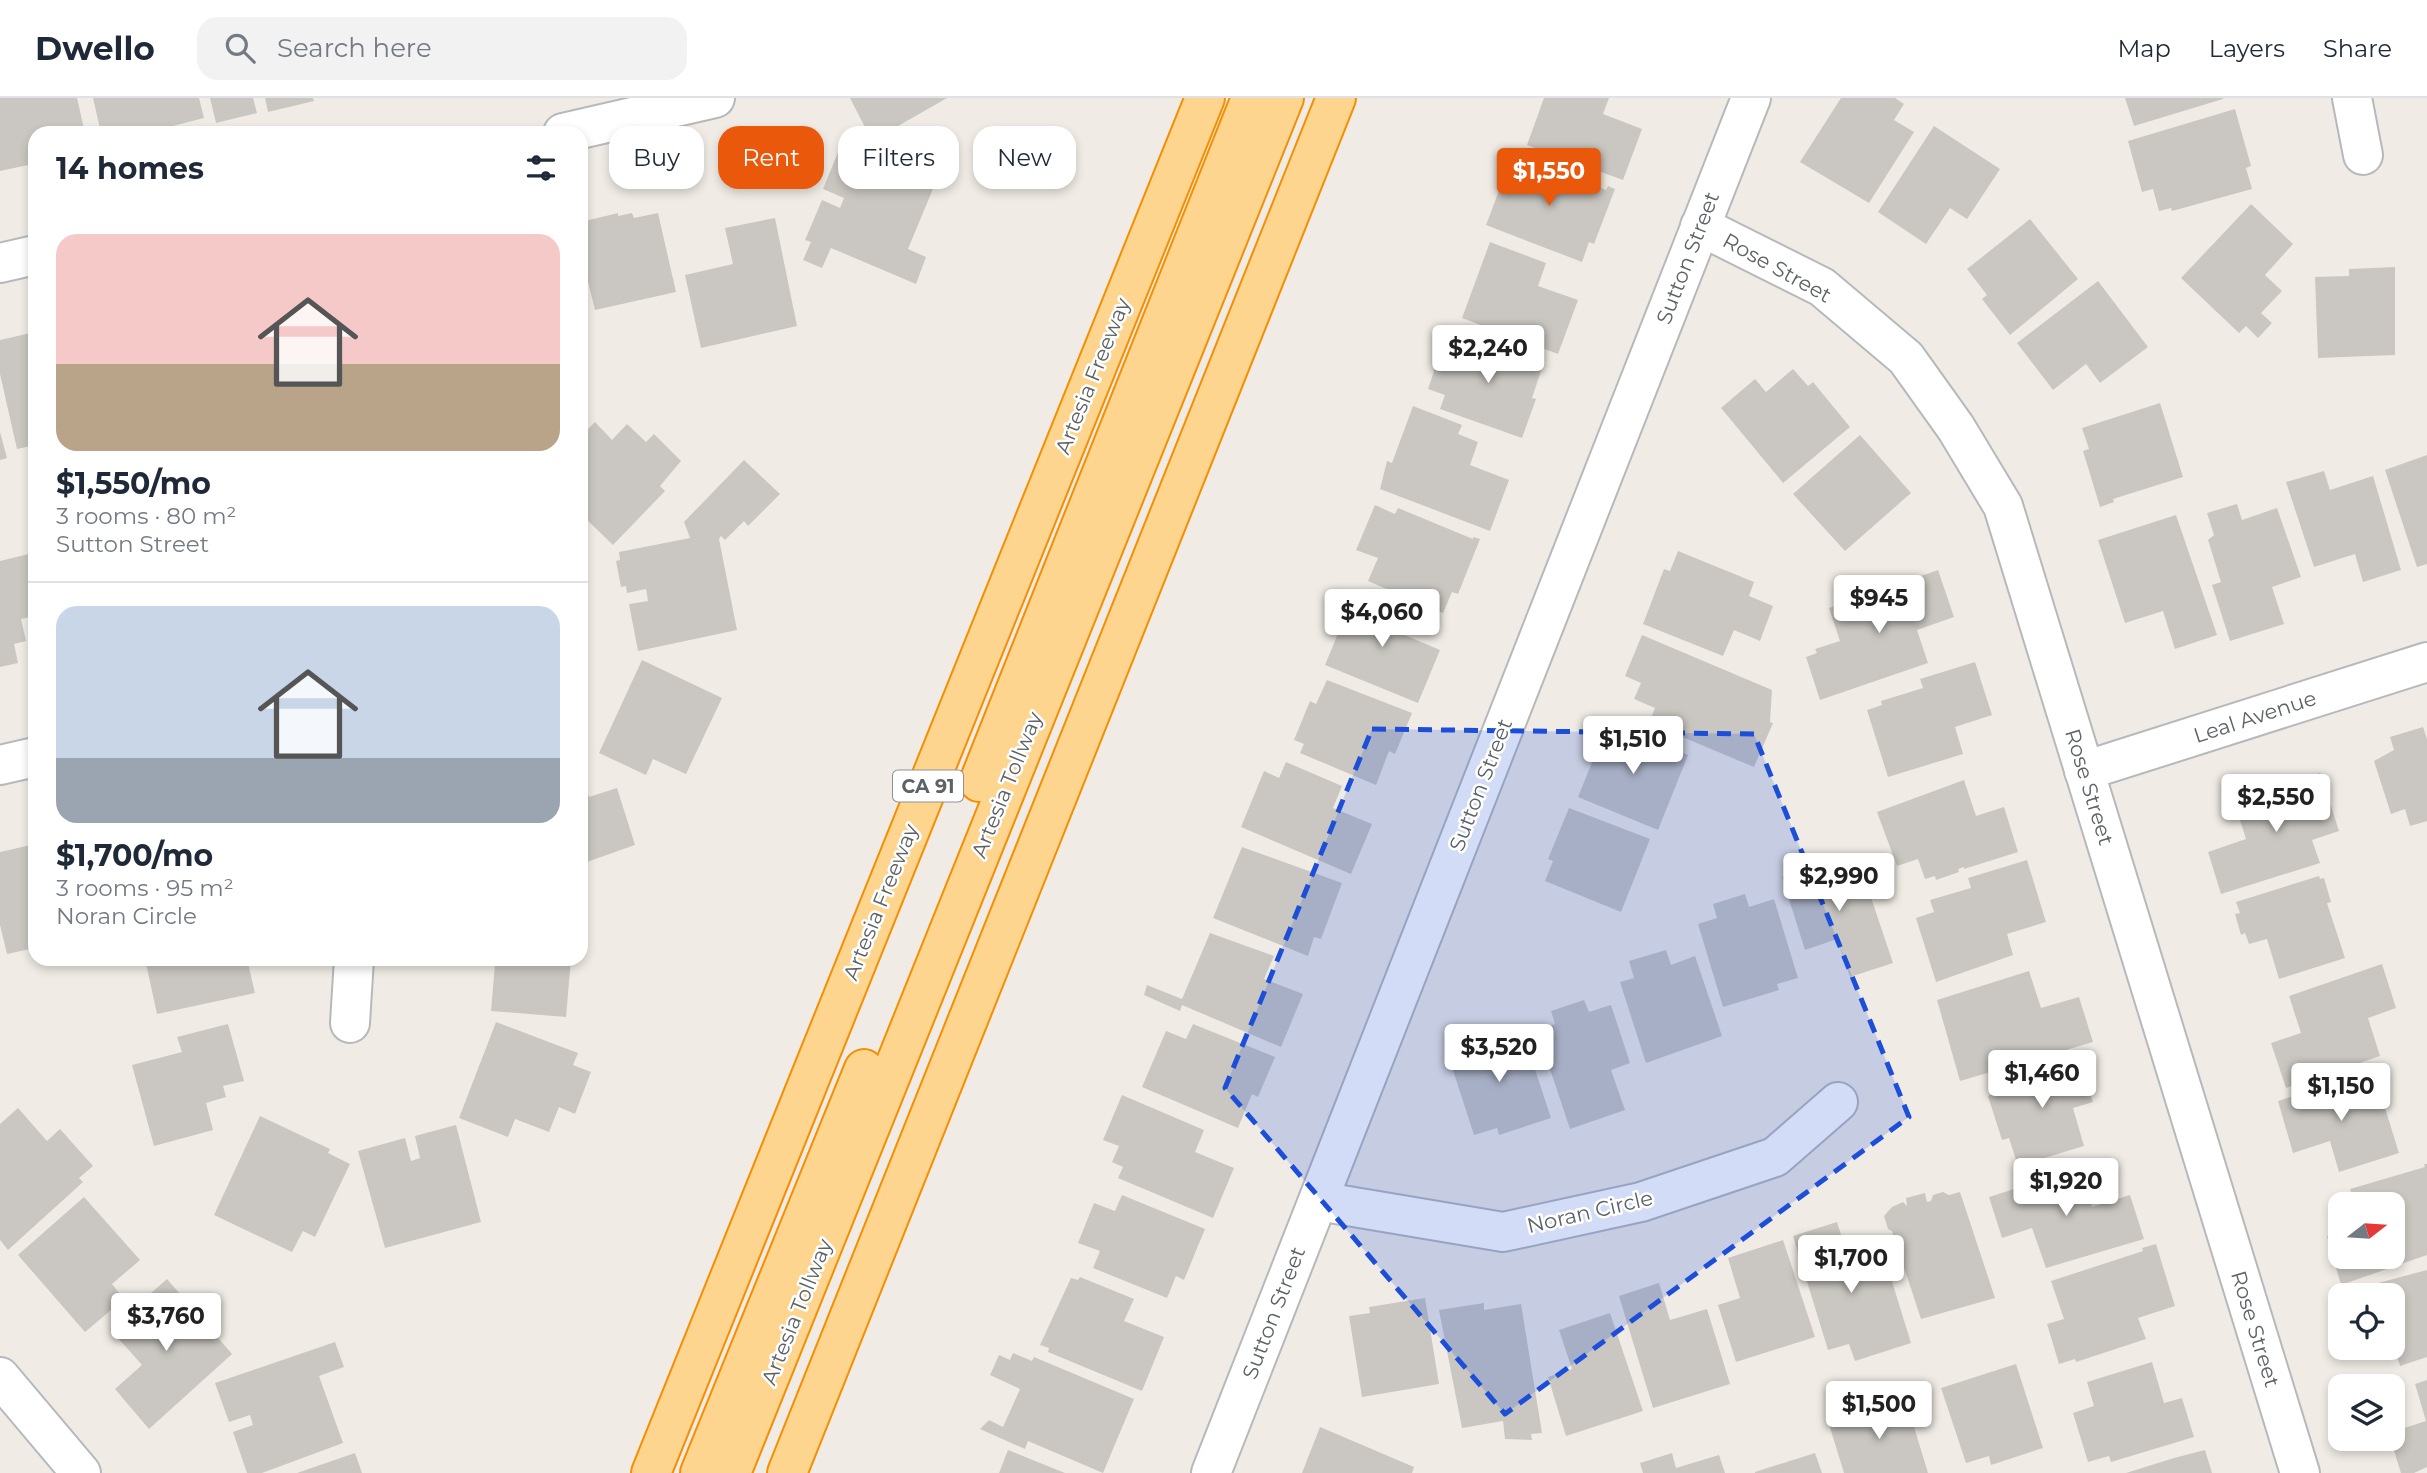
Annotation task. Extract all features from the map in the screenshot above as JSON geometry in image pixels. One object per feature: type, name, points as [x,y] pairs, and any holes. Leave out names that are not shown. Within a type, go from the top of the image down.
[{"type":"highway","name":"Artesia Freeway","points":[[651,1473],[1205,98]]},
{"type":"highway","name":"Artesia Tollway","points":[[700,1473],[1251,98]]},
{"type":"highway","name":"Artesia Tollway","points":[[731,1473],[1284,98]]},
{"type":"highway","points":[[787,1473],[1336,98]]},
{"type":"highway","points":[[811,1473],[823,1384]]},
{"type":"street","points":[[588,127],[715,98]]},
{"type":"street","name":"Sutton Street","points":[[1211,1473],[1751,98]]},
{"type":"street","points":[[2352,98],[2363,155]]},
{"type":"street","name":"Rose Street","points":[[1700,226],[1822,287],[1906,358],[1956,428],[2003,506],[2300,1473]]},
{"type":"street","points":[[0,263],[28,257]]},
{"type":"street","name":"Leal Avenue","points":[[2084,771],[2427,662]]},
{"type":"street","points":[[0,765],[28,759]]},
{"type":"street","points":[[350,1023],[354,966]]},
{"type":"street","name":"Noran Circle","points":[[1318,1201],[1503,1232],[1641,1202],[1775,1157],[1838,1102]]},
{"type":"street","points":[[0,1377],[81,1473]]},
{"type":"highlighted area","points":[[1372,729],[1754,734],[1909,1117],[1505,1414],[1225,1088]]},
{"type":"building","points":[[0,98],[77,98],[83,126],[28,126],[28,165],[0,171]]},
{"type":"building","points":[[93,98],[199,98],[204,118],[173,126],[99,126]]},
{"type":"building","points":[[210,98],[253,98],[257,113],[216,123]]},
{"type":"building","points":[[265,98],[313,98],[314,101],[268,112]]},
{"type":"building","points":[[850,98],[947,98],[898,126],[864,126]]},
{"type":"building","points":[[1544,98],[1609,98],[1603,114],[1642,129],[1623,180],[1527,145]]},
{"type":"building","points":[[1841,98],[1895,98],[1904,104],[1894,120],[1914,132],[1869,203],[1800,162]]},
{"type":"building","points":[[2125,98],[2223,98],[2223,99],[2134,126]]},
{"type":"building","points":[[2235,109],[2251,166],[2246,168],[2252,189],[2172,211],[2171,208],[2159,211],[2153,189],[2142,192],[2128,141]]},
{"type":"building","points":[[1934,126],[2000,169],[1967,219],[1950,208],[1926,244],[1878,212]]},
{"type":"building","points":[[838,152],[838,189],[933,189],[908,249],[926,257],[916,284],[831,248],[822,268],[803,260],[811,242],[805,240],[822,200],[840,208],[844,198],[823,189]]},
{"type":"building","points":[[1513,154],[1606,190],[1608,186],[1615,189],[1594,244],[1589,242],[1582,262],[1486,225]]},
{"type":"building","points":[[2251,204],[2293,244],[2265,275],[2282,291],[2261,313],[2272,323],[2258,338],[2246,326],[2239,333],[2181,278]]},
{"type":"building","points":[[618,213],[618,216],[632,213],[634,218],[658,213],[676,292],[595,310],[588,282],[588,220]]},
{"type":"building","points":[[775,218],[797,326],[701,348],[685,275],[733,264],[725,228]]},
{"type":"building","points":[[2030,219],[2078,279],[2010,335],[1982,299],[1987,295],[1967,269]]},
{"type":"building","points":[[1490,242],[1546,263],[1538,286],[1578,300],[1558,354],[1462,318]]},
{"type":"building","points":[[2395,267],[2395,355],[2318,358],[2315,277],[2349,276],[2349,269]]},
{"type":"building","points":[[2098,281],[2148,347],[2100,383],[2086,364],[2053,390],[2017,343]]},
{"type":"building","points":[[28,334],[28,447],[17,449],[0,374],[0,340]]},
{"type":"building","points":[[1467,335],[1544,362],[1532,398],[1536,399],[1522,438],[1440,409],[1445,395],[1428,389],[1440,353],[1458,360]]},
{"type":"building","points":[[1793,369],[1808,386],[1813,382],[1850,427],[1783,483],[1721,408],[1755,379],[1766,392]]},
{"type":"building","points":[[2160,403],[2183,477],[2113,499],[2114,502],[2100,507],[2083,451],[2089,449],[2082,428]]},
{"type":"building","points":[[1413,406],[1462,425],[1458,434],[1478,442],[1470,465],[1509,480],[1490,531],[1380,489],[1387,461],[1392,463]]},
{"type":"building","points":[[595,422],[612,440],[627,424],[646,442],[654,434],[681,461],[660,486],[665,491],[613,545],[588,521],[588,429]]},
{"type":"building","points":[[0,432],[7,458],[0,460]]},
{"type":"building","points":[[1860,435],[1911,493],[1845,551],[1793,494]]},
{"type":"building","points":[[2427,455],[2427,564],[2417,567],[2385,470]]},
{"type":"building","points":[[744,460],[780,494],[748,526],[744,521],[725,540],[721,536],[719,539],[737,630],[638,651],[629,604],[648,601],[646,589],[627,593],[626,586],[621,587],[616,561],[620,560],[619,552],[690,538],[684,522]]},
{"type":"building","points":[[2324,471],[2330,490],[2373,476],[2401,570],[2363,582],[2355,554],[2314,567],[2286,482]]},
{"type":"building","points":[[2237,504],[2242,520],[2277,508],[2301,577],[2272,587],[2284,624],[2230,641],[2212,585],[2221,582],[2208,540],[2214,535],[2207,513]]},
{"type":"building","points":[[1375,505],[1395,514],[1398,508],[1473,539],[1480,539],[1458,594],[1452,592],[1443,613],[1368,581],[1378,558],[1356,550]]},
{"type":"building","points":[[2176,515],[2217,635],[2175,649],[2163,611],[2125,623],[2098,540]]},
{"type":"building","points":[[1678,551],[1754,582],[1749,596],[1773,606],[1760,641],[1734,630],[1723,656],[1643,624],[1664,569],[1670,571]]},
{"type":"building","points":[[28,554],[28,618],[21,619],[26,641],[14,644],[18,663],[0,667],[0,561]]},
{"type":"building","points":[[1938,570],[1954,617],[1917,630],[1928,663],[1820,700],[1806,657],[1817,653],[1815,649],[1840,641],[1829,608]]},
{"type":"building","points":[[1356,590],[1410,613],[1402,634],[1440,650],[1418,703],[1325,665]]},
{"type":"building","points":[[1642,635],[1772,690],[1770,722],[1773,723],[1754,767],[1649,723],[1655,708],[1634,699],[1641,683],[1625,676]]},
{"type":"building","points":[[642,660],[722,698],[686,774],[653,759],[646,775],[599,753]]},
{"type":"building","points":[[1975,662],[1992,715],[1955,727],[1963,754],[1888,777],[1867,710],[1882,705],[1881,701],[1923,688],[1920,679]]},
{"type":"building","points":[[1327,680],[1412,713],[1395,754],[1389,751],[1376,785],[1300,753],[1304,744],[1294,740],[1310,701],[1316,704]]},
{"type":"building","points":[[1608,723],[1688,755],[1658,830],[1578,797]]},
{"type":"building","points":[[2423,727],[2427,739],[2427,821],[2410,826],[2405,809],[2391,814],[2374,761],[2394,750],[2390,737]]},
{"type":"building","points":[[1286,762],[1342,786],[1333,808],[1372,824],[1351,874],[1241,827],[1264,771],[1279,778]]},
{"type":"building","points":[[2320,773],[2339,831],[2312,840],[2320,863],[2221,894],[2208,852],[2246,839],[2234,801]]},
{"type":"building","points":[[1964,780],[1976,816],[2004,807],[2018,852],[1958,869],[1959,872],[1936,880],[1935,876],[1925,879],[1918,859],[1897,866],[1877,812]]},
{"type":"building","points":[[617,788],[635,845],[588,862],[588,794],[589,797]]},
{"type":"building","points":[[1569,808],[1650,839],[1621,912],[1545,881],[1553,861],[1548,859]]},
{"type":"building","points":[[28,846],[28,950],[7,954],[0,925],[0,852]]},
{"type":"building","points":[[1242,847],[1342,883],[1321,939],[1314,937],[1308,956],[1213,918]]},
{"type":"building","points":[[1856,853],[1893,963],[1850,977],[1837,939],[1805,950],[1782,877]]},
{"type":"building","points":[[2027,860],[2046,922],[2007,934],[2013,955],[1936,982],[1916,918],[1934,912],[1930,900],[1971,888],[1968,878]]},
{"type":"building","points":[[2319,876],[2320,879],[2324,878],[2331,902],[2327,903],[2345,958],[2279,979],[2267,939],[2249,944],[2245,933],[2241,935],[2235,914],[2240,913],[2236,902]]},
{"type":"building","points":[[1745,894],[1749,907],[1774,899],[1798,978],[1777,984],[1779,990],[1723,1007],[1698,924],[1717,918],[1713,904]]},
{"type":"building","points":[[1210,933],[1274,956],[1264,979],[1303,994],[1281,1047],[1182,1005],[1180,1011],[1144,995],[1147,985],[1182,999]]},
{"type":"building","points":[[1666,950],[1671,965],[1695,956],[1722,1036],[1646,1063],[1620,982],[1634,978],[1629,961]]},
{"type":"building","points":[[2382,964],[2396,1008],[2368,1018],[2380,1056],[2286,1088],[2271,1043],[2301,1033],[2289,996]]},
{"type":"building","points":[[147,966],[249,966],[255,993],[157,1014]]},
{"type":"building","points":[[495,966],[570,966],[566,1017],[491,1011]]},
{"type":"building","points":[[2029,971],[2041,1008],[2079,997],[2093,1042],[1960,1081],[1937,1000]]},
{"type":"building","points":[[1584,1000],[1589,1012],[1611,1005],[1630,1063],[1611,1070],[1625,1110],[1570,1129],[1537,1030],[1555,1024],[1551,1011]]},
{"type":"building","points":[[496,1022],[578,1053],[573,1065],[591,1072],[575,1114],[559,1107],[549,1132],[515,1119],[508,1137],[459,1118]]},
{"type":"building","points":[[228,1024],[244,1081],[223,1086],[226,1097],[206,1103],[213,1130],[154,1146],[132,1065],[182,1052],[177,1037]]},
{"type":"building","points":[[1193,1024],[1275,1057],[1258,1097],[1252,1094],[1238,1128],[1142,1087],[1166,1031],[1186,1039]]},
{"type":"building","points":[[1490,1029],[1495,1042],[1523,1033],[1551,1118],[1499,1135],[1497,1128],[1474,1135],[1449,1058],[1463,1053],[1459,1039]]},
{"type":"building","points":[[2077,1055],[2093,1102],[2073,1108],[2084,1146],[2018,1166],[2009,1138],[2002,1140],[1988,1096],[1996,1093],[1994,1085]]},
{"type":"building","points":[[2376,1079],[2399,1153],[2339,1172],[2330,1141],[2293,1153],[2278,1101],[2332,1084],[2335,1092]]},
{"type":"building","points":[[1122,1095],[1204,1130],[1195,1152],[1234,1168],[1213,1218],[1118,1178],[1123,1167],[1112,1162],[1119,1146],[1103,1140]]},
{"type":"building","points":[[18,1108],[47,1141],[60,1129],[93,1166],[79,1178],[83,1182],[8,1250],[0,1240],[0,1124]]},
{"type":"building","points":[[260,1116],[330,1149],[328,1153],[350,1164],[315,1237],[303,1231],[292,1252],[214,1215]]},
{"type":"building","points":[[456,1125],[481,1222],[385,1248],[358,1151],[405,1138],[411,1161],[420,1158],[415,1136]]},
{"type":"building","points":[[2424,1164],[2427,1164],[2427,1255],[2405,1263],[2405,1192],[2351,1192],[2350,1189],[2425,1167]]},
{"type":"building","points":[[2080,1168],[2092,1207],[2130,1195],[2144,1239],[2046,1268],[2032,1228],[2002,1238],[1989,1197]]},
{"type":"building","points":[[1943,1192],[1949,1195],[1960,1192],[1995,1298],[1921,1319],[1892,1231],[1888,1229],[1884,1216],[1892,1207],[1903,1202],[1907,1206],[1906,1198],[1925,1193],[1927,1202],[1931,1201],[1933,1195]]},
{"type":"building","points":[[1122,1195],[1205,1229],[1184,1280],[1176,1276],[1167,1298],[1093,1268],[1100,1251],[1078,1243],[1094,1203],[1115,1211]]},
{"type":"building","points":[[84,1197],[140,1260],[112,1284],[124,1299],[85,1332],[18,1255]]},
{"type":"building","points":[[1837,1222],[1850,1263],[1883,1252],[1911,1343],[1855,1361],[1849,1344],[1828,1350],[1793,1236]]},
{"type":"building","points":[[1783,1240],[1815,1337],[1736,1362],[1718,1305],[1740,1298],[1728,1258]]},
{"type":"building","points":[[2156,1244],[2175,1306],[2138,1318],[2146,1339],[2076,1362],[2075,1359],[2059,1364],[2047,1324],[2064,1319],[2051,1281],[2143,1251],[2142,1248]]},
{"type":"building","points":[[2336,1269],[2387,1269],[2347,1283],[2340,1283]]},
{"type":"building","points":[[2427,1270],[2427,1357],[2400,1366],[2398,1360],[2405,1360],[2405,1283],[2378,1283]]},
{"type":"building","points":[[1080,1277],[1134,1299],[1124,1321],[1164,1337],[1142,1391],[1048,1352],[1049,1348],[1040,1345],[1071,1278],[1078,1280]]},
{"type":"building","points":[[167,1279],[232,1354],[149,1429],[115,1389],[142,1365],[110,1329]]},
{"type":"building","points":[[1659,1283],[1670,1320],[1707,1309],[1730,1384],[1653,1408],[1619,1296]]},
{"type":"building","points":[[1425,1298],[1439,1384],[1362,1397],[1349,1316],[1370,1313],[1369,1307]]},
{"type":"building","points":[[1484,1303],[1484,1310],[1521,1304],[1542,1433],[1531,1434],[1532,1440],[1505,1439],[1503,1421],[1462,1428],[1439,1310]]},
{"type":"building","points":[[1610,1313],[1643,1411],[1566,1436],[1548,1377],[1572,1369],[1559,1330]]},
{"type":"building","points":[[335,1342],[344,1367],[319,1376],[343,1443],[262,1473],[247,1473],[233,1432],[253,1425],[250,1415],[229,1422],[215,1383]]},
{"type":"building","points":[[1013,1353],[1032,1361],[1034,1357],[1134,1399],[1103,1473],[1028,1441],[1025,1449],[980,1429],[989,1420],[1003,1427],[1020,1389],[990,1375],[999,1355],[1010,1360]]},
{"type":"building","points":[[2152,1362],[2164,1403],[2182,1398],[2194,1437],[2111,1462],[2109,1456],[2088,1462],[2073,1413],[2094,1406],[2087,1382]]},
{"type":"building","points":[[2016,1364],[2043,1448],[1991,1465],[1989,1456],[1966,1463],[1941,1388]]},
{"type":"building","points":[[2427,1380],[2427,1467],[2414,1473],[2401,1473],[2394,1451],[2405,1451],[2405,1428],[2426,1421],[2415,1384]]},
{"type":"building","points":[[1905,1397],[1928,1473],[1844,1473],[1828,1421]]},
{"type":"building","points":[[1320,1427],[1414,1467],[1412,1473],[1302,1473]]},
{"type":"building","points":[[1008,1450],[1065,1473],[999,1473]]},
{"type":"building","points":[[2205,1450],[2212,1473],[2126,1473],[2174,1458]]},
{"type":"building","points":[[355,1453],[362,1473],[297,1473]]},
{"type":"building","points":[[1672,1453],[1676,1468],[1719,1455],[1725,1473],[1643,1473],[1640,1463]]},
{"type":"building","points":[[1815,1453],[1822,1473],[1755,1473],[1755,1472]]}]
